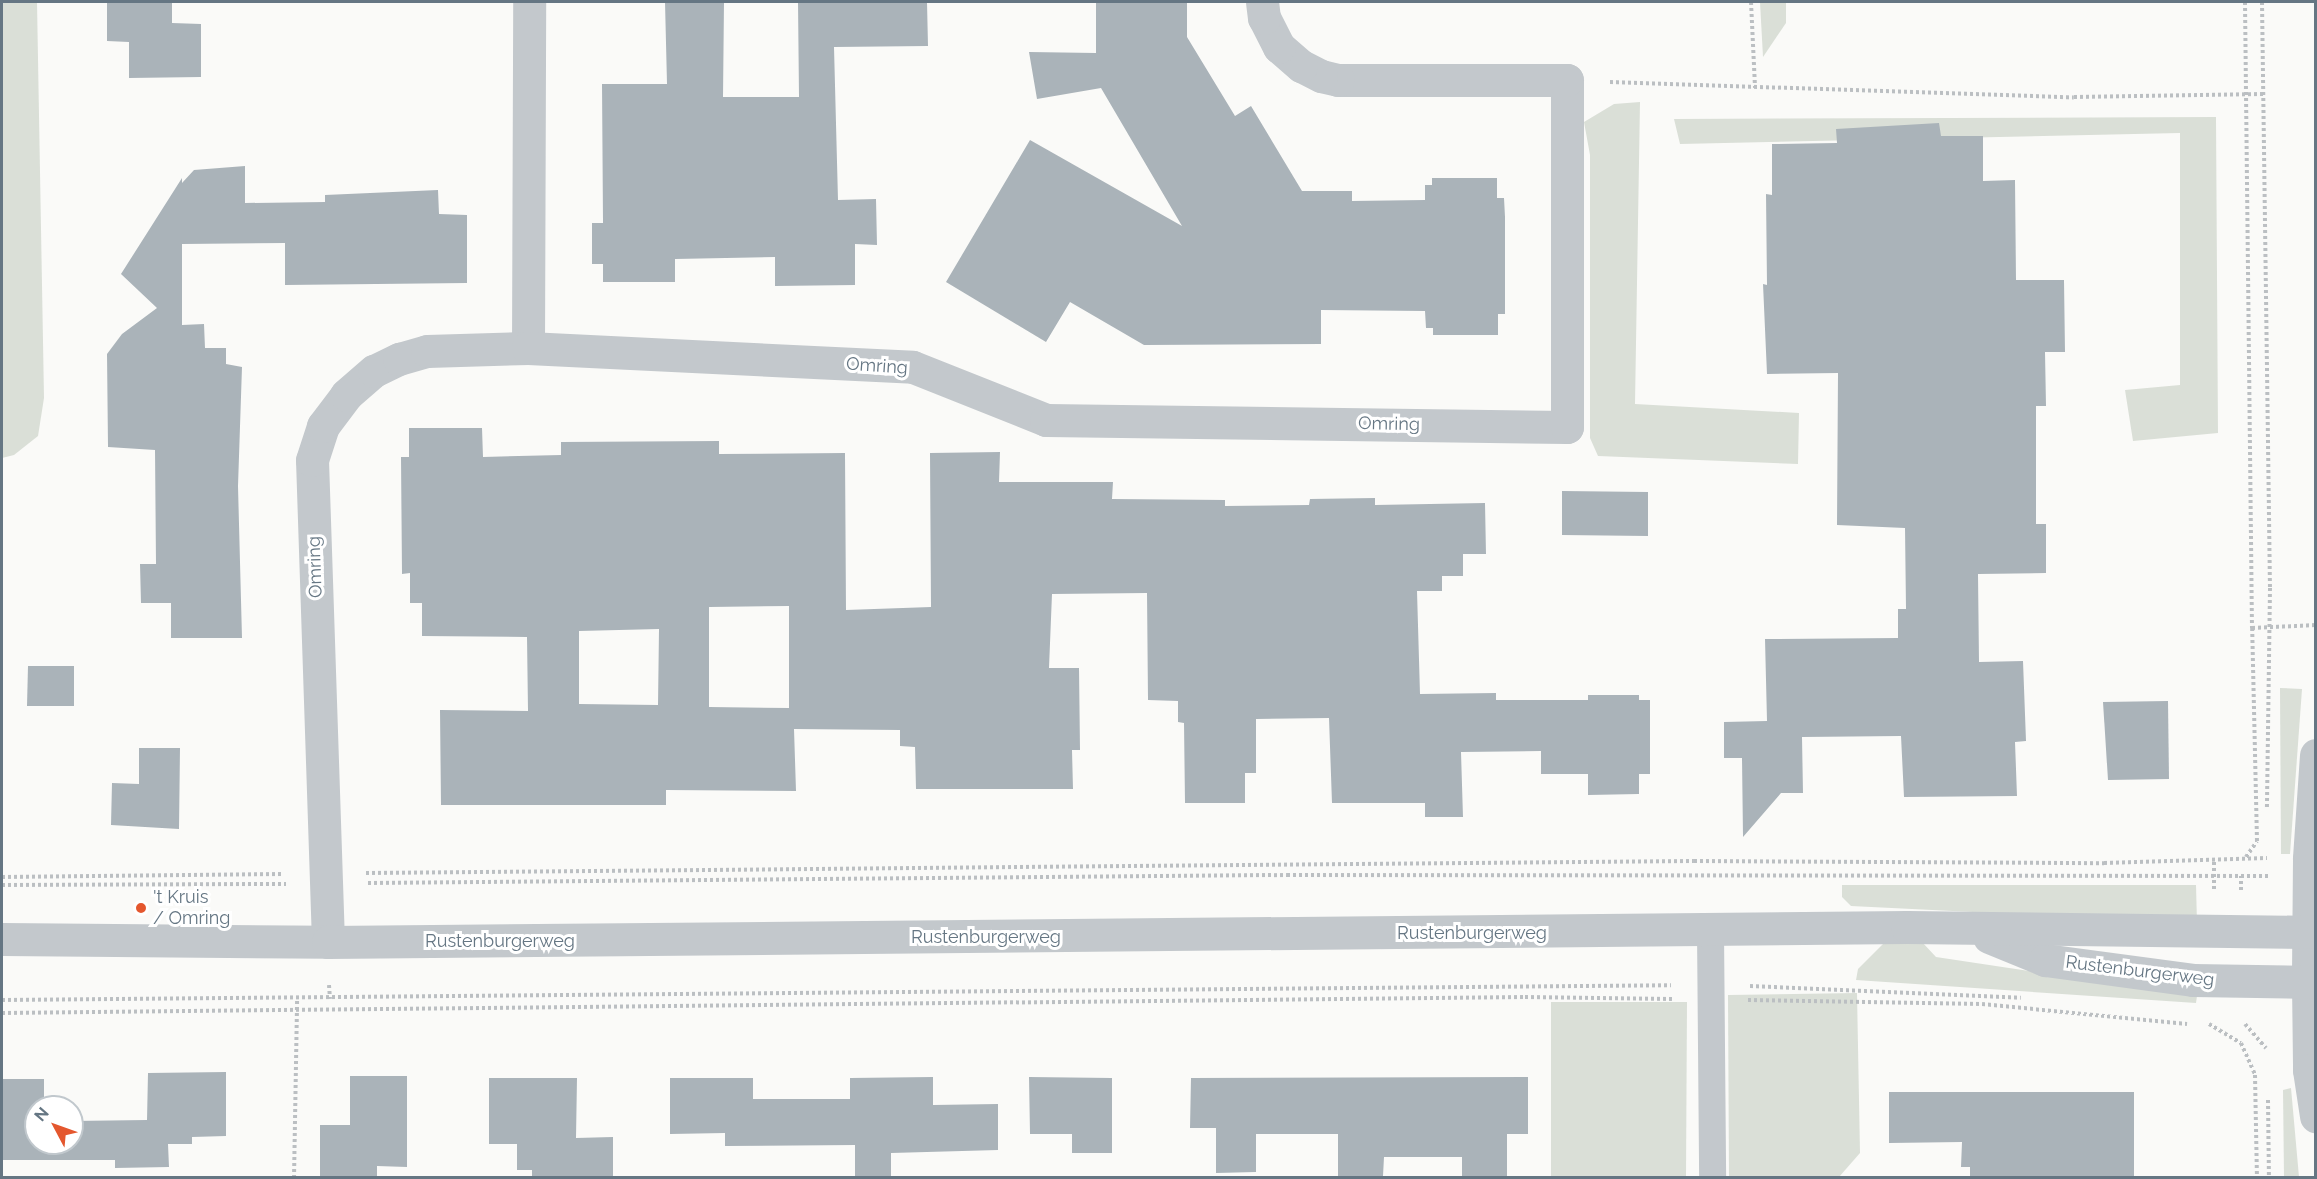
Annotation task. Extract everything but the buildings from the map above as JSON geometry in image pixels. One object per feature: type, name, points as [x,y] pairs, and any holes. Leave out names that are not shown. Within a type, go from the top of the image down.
[{"type":"street","points":[[528,348],[529,2]]},
{"type":"street","points":[[1262,2],[1264,18],[1279,47],[1301,66],[1321,76],[1338,80],[1567,80]]},
{"type":"street","name":"Omring","points":[[328,942],[324,879],[312,460],[323,426],[346,395],[374,371],[428,351],[528,348],[913,367],[1046,420],[1567,427],[1567,80]]},
{"type":"street","points":[[2316,755],[2308,859],[2312,932],[2309,1070],[2316,1116]]},
{"type":"street","name":"Rustenburgerweg","points":[[2,939],[328,942],[1710,931],[1907,927],[1971,930],[2312,932]]},
{"type":"street","name":"Rustenburgerweg","points":[[1971,930],[2045,960],[2193,980],[2312,982]]},
{"type":"lane","points":[[1710,931],[1712,1178]]},
{"type":"path","points":[[1751,2],[1755,88]]},
{"type":"path","points":[[2245,2],[2252,628],[2257,842],[2245,858]]},
{"type":"path","points":[[2262,2],[2269,627],[2267,812]]},
{"type":"path","points":[[1567,80],[2074,97],[2263,94]]},
{"type":"path","points":[[2252,628],[2316,625]]},
{"type":"path","points":[[2,877],[324,879],[1287,875],[2267,876],[2267,847]]},
{"type":"path","points":[[2,885],[1694,861],[2104,863],[2245,858],[2308,859]]},
{"type":"path","points":[[2,1000],[1711,992],[2033,999]]},
{"type":"path","points":[[2,1012],[1501,997],[1711,992],[1982,1004],[2192,1024]]},
{"type":"path","points":[[294,1178],[297,999]]},
{"type":"path","points":[[2237,1015],[2266,1048],[2267,1056]]},
{"type":"path","points":[[2202,1024],[2212,1024],[2241,1043],[2255,1075],[2257,1178]]},
{"type":"path","points":[[2268,1097],[2269,1178]]},
{"type":"shaded area","points":[[2,2],[37,2],[44,398],[38,436],[14,455],[2,458]]},
{"type":"shaded area","points":[[1760,2],[1786,2],[1786,23],[1763,57]]},
{"type":"shaded area","points":[[1640,102],[1635,404],[1799,413],[1798,464],[1598,456],[1590,438],[1590,155],[1584,122],[1614,104]]},
{"type":"shaded area","points":[[2216,117],[2218,433],[2133,441],[2125,390],[2180,385],[2180,133],[1680,144],[1674,119]]},
{"type":"shaded area","points":[[2280,688],[2302,689],[2290,854],[2281,854]]},
{"type":"shaded area","points":[[1842,885],[2196,885],[2197,923],[1851,906],[1842,897]]},
{"type":"shaded area","points":[[1887,940],[1922,942],[1936,957],[2197,996],[2196,1003],[1856,980],[1858,969]]},
{"type":"shaded area","points":[[1857,993],[1860,1153],[1839,1177],[1729,1177],[1728,995]]},
{"type":"shaded area","points":[[1551,1002],[1687,1002],[1686,1177],[1551,1177]]},
{"type":"shaded area","points":[[2291,1088],[2299,1177],[2284,1177],[2283,1090]]},
{"type":"place","name":"'t Kruis / Omring","points":[[141,908]]}]
